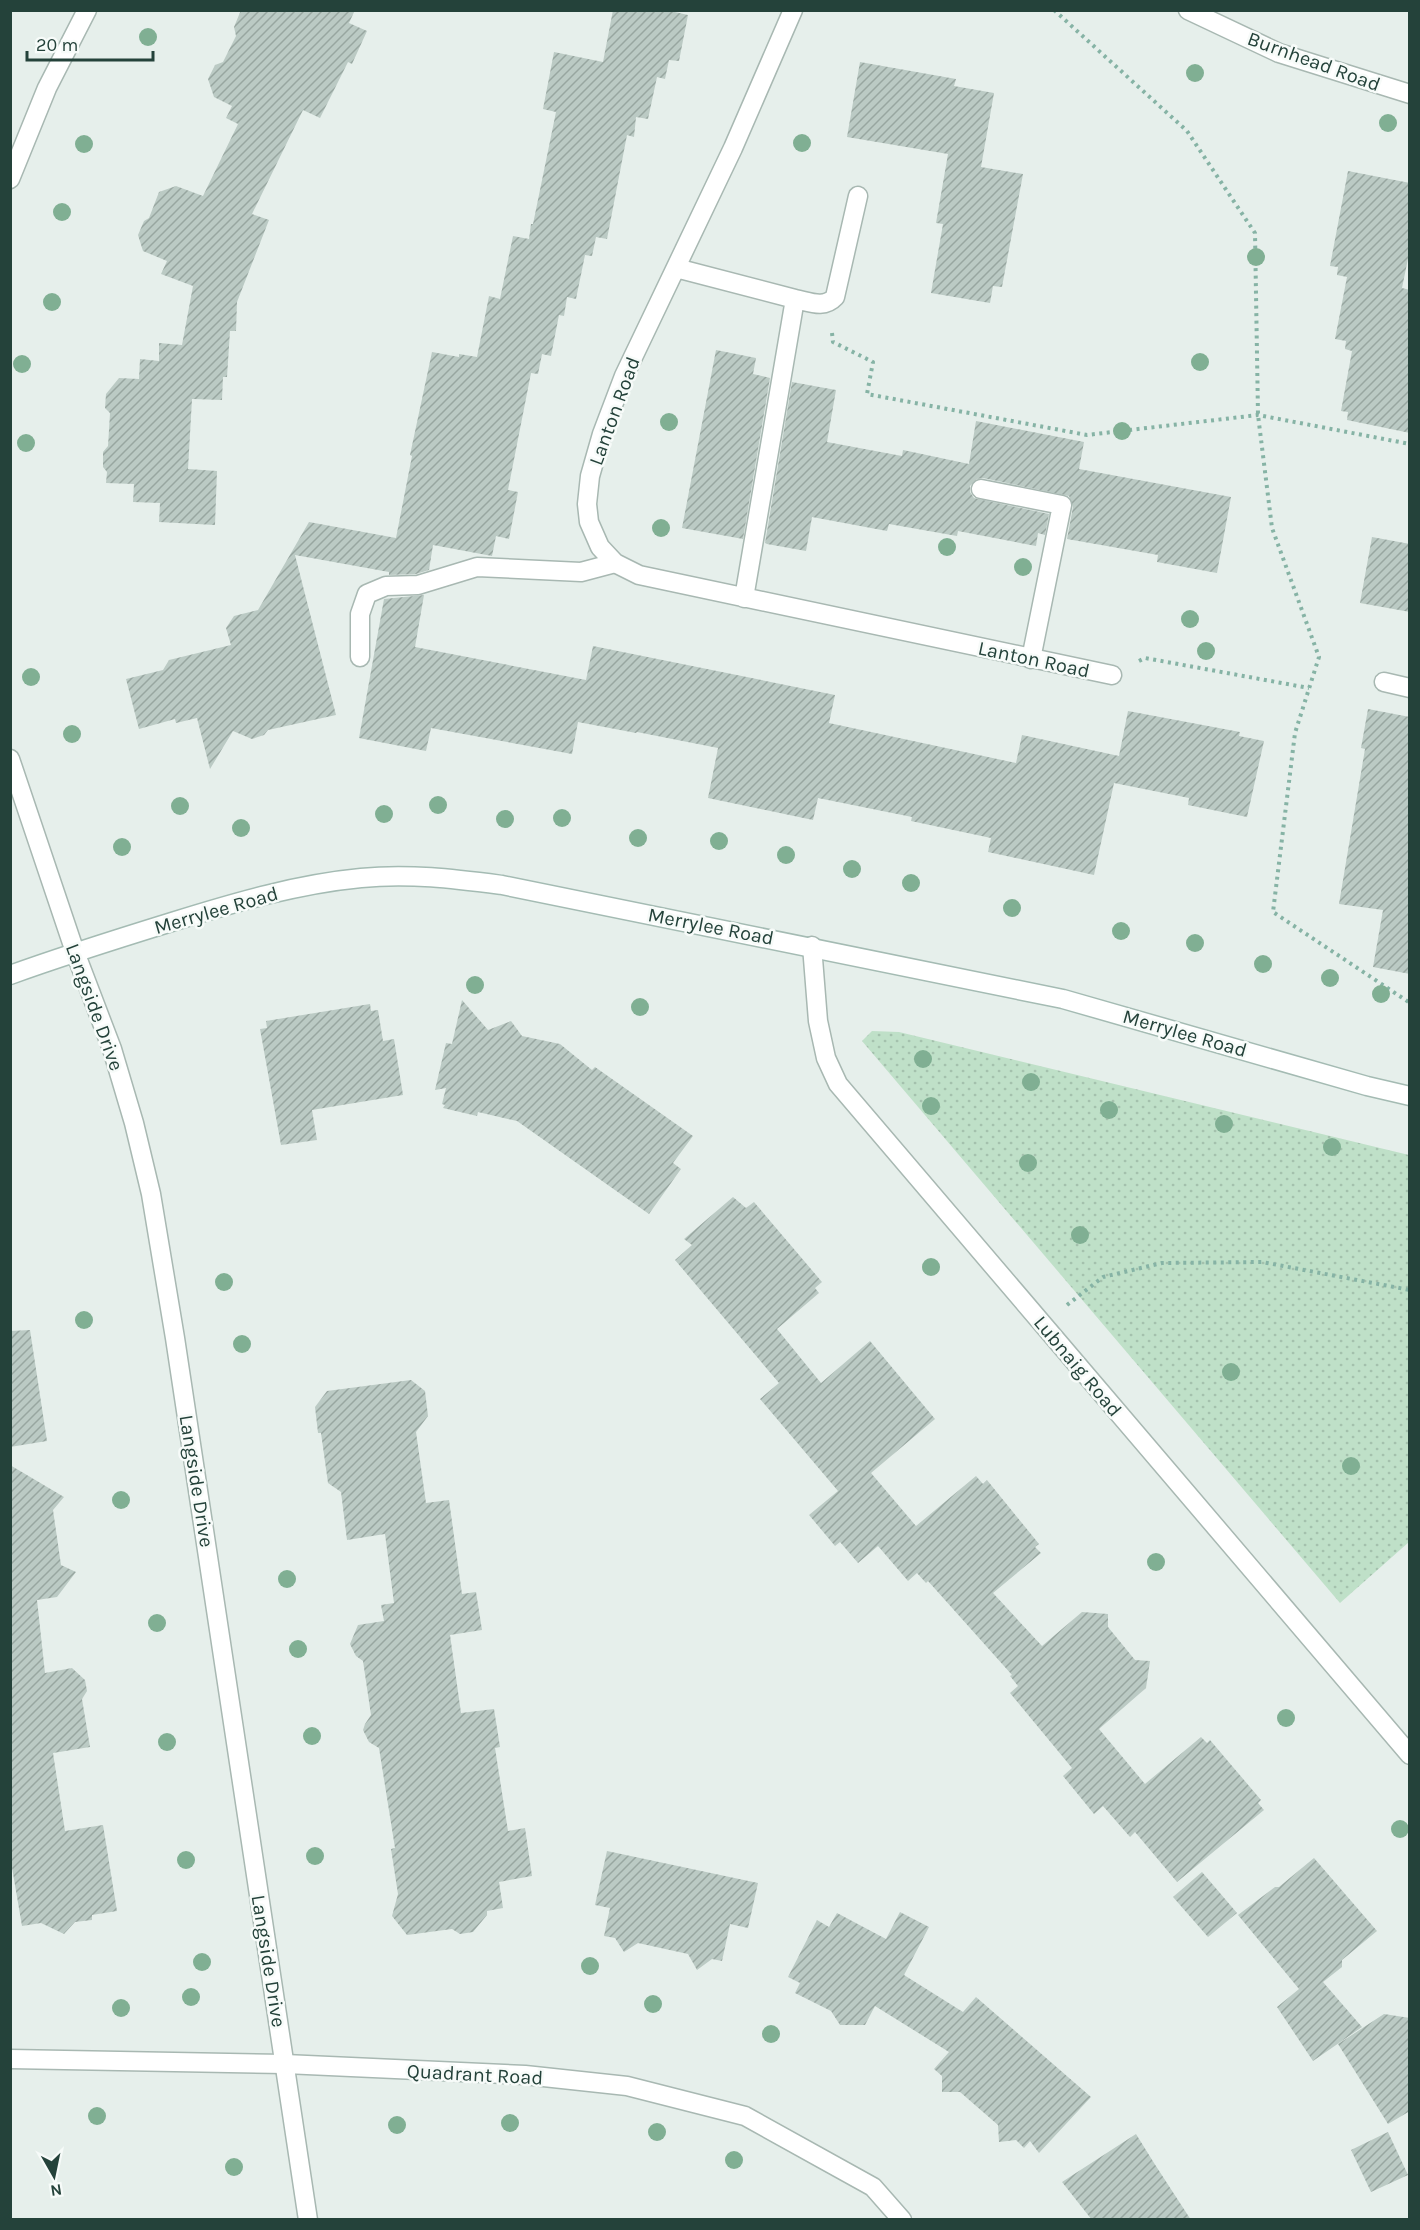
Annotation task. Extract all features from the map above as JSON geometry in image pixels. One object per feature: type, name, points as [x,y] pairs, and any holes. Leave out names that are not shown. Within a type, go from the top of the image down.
[{"type":"street","points":[[10,179],[47,88],[87,10]]},
{"type":"street","name":"Lanton Road","points":[[793,10],[733,147],[624,376],[602,434],[590,477],[587,504],[589,522],[600,547],[615,563],[639,575],[1112,675]]},
{"type":"street","name":"Burnhead Road","points":[[1188,10],[1279,53],[1410,94]]},
{"type":"street","points":[[676,268],[822,305],[830,302],[835,297],[858,196]]},
{"type":"street","points":[[744,598],[795,299]]},
{"type":"street","points":[[981,489],[1062,505],[1031,659]]},
{"type":"street","points":[[360,657],[360,614],[367,594],[386,586],[418,585],[477,567],[581,572],[615,563]]},
{"type":"street","points":[[1384,682],[1410,688]]},
{"type":"street","name":"Langside Drive","points":[[10,759],[75,952],[112,1049],[134,1123],[151,1194],[177,1350],[308,2220]]},
{"type":"street","name":"Merrylee Road","points":[[10,975],[75,952],[217,908],[300,887],[362,878],[426,876],[502,885],[812,946],[1063,999],[1367,1086],[1410,1096]]},
{"type":"street","name":"Lubnaig Road","points":[[812,946],[818,1021],[826,1058],[838,1084],[1410,1755]]},
{"type":"street","name":"Quadrant Road","points":[[10,2059],[285,2064],[525,2075],[627,2085],[745,2116],[873,2187],[902,2220]]},
{"type":"path","points":[[1054,10],[1187,131],[1255,233],[1258,415],[1272,528],[1319,657],[1295,734],[1273,912],[1410,1003]]},
{"type":"path","points":[[830,302],[833,342],[873,362],[867,394],[1087,435],[1258,415],[1410,444]]},
{"type":"path","points":[[1112,675],[1145,658],[1309,688]]},
{"type":"path","points":[[1042,1323],[1103,1277],[1162,1263],[1262,1262],[1410,1290]]},
{"type":"green space","points":[[872,1031],[899,1032],[1409,1155],[1409,1542],[1340,1603],[862,1041]]},
{"type":"building","points":[[241,10],[355,10],[349,23],[367,31],[352,64],[348,62],[320,118],[303,110],[252,214],[269,220],[237,302],[236,331],[230,331],[227,377],[223,377],[222,400],[192,399],[188,469],[217,471],[215,525],[159,522],[160,503],[133,502],[134,484],[106,483],[107,472],[103,467],[103,452],[108,446],[110,413],[105,408],[106,394],[119,378],[139,379],[140,359],[159,361],[159,343],[182,345],[193,286],[161,274],[167,261],[143,251],[138,235],[144,221],[149,218],[159,192],[176,186],[203,196],[238,124],[226,118],[232,106],[214,97],[208,79],[215,65],[223,62],[236,36],[234,27]]},
{"type":"building","points":[[613,10],[666,10],[688,15],[679,61],[669,60],[665,79],[657,77],[648,119],[636,117],[634,137],[627,135],[607,239],[596,237],[592,256],[585,255],[576,299],[567,297],[564,316],[559,315],[551,356],[542,354],[538,374],[531,373],[508,490],[518,492],[509,539],[496,536],[492,556],[433,545],[429,570],[416,574],[389,575],[389,572],[295,555],[336,715],[268,730],[264,735],[252,739],[233,731],[210,769],[197,718],[176,723],[175,719],[139,729],[126,679],[163,670],[169,660],[231,645],[226,628],[234,616],[258,610],[309,522],[396,538],[412,456],[410,455],[432,352],[459,357],[459,354],[477,357],[489,296],[500,299],[513,236],[529,239],[556,112],[543,109],[554,52],[603,62]]},
{"type":"building","points":[[860,62],[956,79],[954,86],[994,93],[981,167],[1023,174],[1002,287],[993,286],[990,303],[931,293],[943,224],[936,223],[948,154],[847,137]]},
{"type":"building","points":[[1348,171],[1410,183],[1410,249],[1402,288],[1410,290],[1410,433],[1347,420],[1348,412],[1341,411],[1352,351],[1345,349],[1346,341],[1335,339],[1347,277],[1337,275],[1338,267],[1330,266]]},
{"type":"building","points":[[716,350],[756,358],[753,374],[770,378],[743,539],[682,528]]},
{"type":"building","points":[[792,382],[836,390],[827,442],[902,456],[903,450],[969,464],[976,421],[1084,442],[1079,469],[1231,497],[1217,573],[1157,562],[1158,555],[1067,539],[1073,507],[1069,496],[983,478],[977,479],[970,486],[970,492],[974,498],[1049,514],[1045,535],[1038,533],[1036,546],[958,531],[957,536],[889,524],[887,531],[812,517],[806,551],[767,544],[765,543]]},
{"type":"building","points":[[1372,537],[1410,544],[1410,612],[1360,603]]},
{"type":"building","points":[[424,595],[415,647],[586,680],[593,646],[835,695],[829,723],[1016,763],[1022,735],[1119,756],[1128,711],[1240,732],[1239,736],[1264,741],[1247,817],[1188,805],[1189,798],[1114,783],[1094,875],[988,852],[991,838],[911,821],[912,817],[818,798],[813,820],[708,798],[718,748],[637,732],[578,722],[572,754],[431,728],[426,751],[359,738],[384,599]]},
{"type":"building","points":[[1368,709],[1410,717],[1410,974],[1373,967],[1383,910],[1339,904],[1365,749],[1361,748]]},
{"type":"building","points":[[462,1000],[488,1030],[511,1021],[522,1036],[560,1044],[592,1070],[595,1067],[693,1136],[673,1163],[681,1169],[649,1214],[517,1121],[478,1112],[477,1116],[443,1108],[446,1088],[435,1090],[446,1043],[452,1044]]},
{"type":"building","points":[[370,1004],[371,1011],[378,1010],[383,1041],[394,1039],[403,1095],[312,1110],[317,1140],[281,1145],[260,1029],[267,1028],[266,1021]]},
{"type":"building","points":[[733,1197],[746,1208],[754,1202],[822,1282],[815,1288],[819,1293],[777,1329],[821,1383],[870,1341],[935,1419],[871,1473],[916,1526],[976,1476],[983,1484],[987,1480],[1039,1544],[1035,1547],[1041,1553],[993,1593],[1042,1646],[1082,1612],[1108,1614],[1108,1627],[1135,1660],[1150,1661],[1146,1688],[1099,1729],[1145,1784],[1201,1737],[1207,1743],[1210,1740],[1261,1800],[1258,1803],[1264,1810],[1177,1882],[1135,1832],[1130,1837],[1103,1806],[1094,1814],[1063,1776],[1072,1768],[1010,1693],[1018,1686],[1010,1676],[1012,1675],[928,1581],[926,1583],[917,1573],[908,1581],[878,1546],[858,1563],[840,1542],[835,1546],[809,1515],[838,1491],[760,1399],[779,1383],[675,1260],[692,1245],[684,1239]]},
{"type":"building","points":[[30,1330],[47,1441],[10,1447],[10,1331]]},
{"type":"building","points":[[411,1380],[425,1391],[428,1416],[416,1432],[426,1503],[449,1500],[462,1594],[476,1592],[482,1630],[450,1635],[461,1713],[494,1709],[500,1747],[495,1748],[508,1831],[525,1828],[532,1876],[499,1882],[503,1908],[487,1911],[487,1915],[473,1932],[460,1934],[452,1929],[407,1935],[392,1916],[398,1894],[391,1849],[395,1848],[379,1748],[369,1742],[363,1730],[371,1715],[363,1661],[356,1656],[350,1644],[358,1625],[384,1621],[381,1605],[394,1603],[385,1534],[347,1540],[341,1492],[328,1483],[315,1407],[327,1391]]},
{"type":"building","points":[[10,1465],[64,1497],[53,1510],[61,1565],[76,1572],[57,1597],[37,1600],[45,1673],[72,1668],[85,1680],[87,1691],[82,1699],[90,1747],[53,1753],[65,1831],[103,1825],[117,1911],[92,1915],[92,1920],[75,1922],[64,1934],[41,1923],[22,1926],[10,1856]]},
{"type":"building","points":[[607,1851],[758,1883],[748,1928],[730,1924],[722,1961],[712,1959],[697,1970],[688,1954],[638,1943],[624,1952],[615,1938],[604,1936],[610,1908],[595,1905]]},
{"type":"building","points":[[1314,1858],[1377,1931],[1342,1960],[1342,1967],[1323,1982],[1362,2027],[1313,2061],[1277,2007],[1299,1989],[1238,1915],[1275,1887],[1279,1887]]},
{"type":"building","points":[[1202,1872],[1237,1913],[1208,1937],[1173,1897]]},
{"type":"building","points":[[900,1912],[929,1927],[904,1975],[963,2012],[976,1997],[1091,2097],[1039,2153],[1030,2141],[1024,2148],[1016,2140],[999,2142],[998,2125],[960,2092],[942,2092],[942,2076],[934,2069],[949,2052],[875,2006],[865,2025],[840,2025],[831,2011],[795,1993],[800,1983],[788,1977],[817,1920],[829,1927],[837,1913],[886,1939]]},
{"type":"building","points":[[1384,2014],[1410,2018],[1410,2111],[1388,2124],[1338,2044]]},
{"type":"building","points":[[1388,2132],[1408,2175],[1371,2192],[1351,2150]]},
{"type":"building","points":[[1136,2134],[1191,2220],[1092,2220],[1062,2182]]}]
